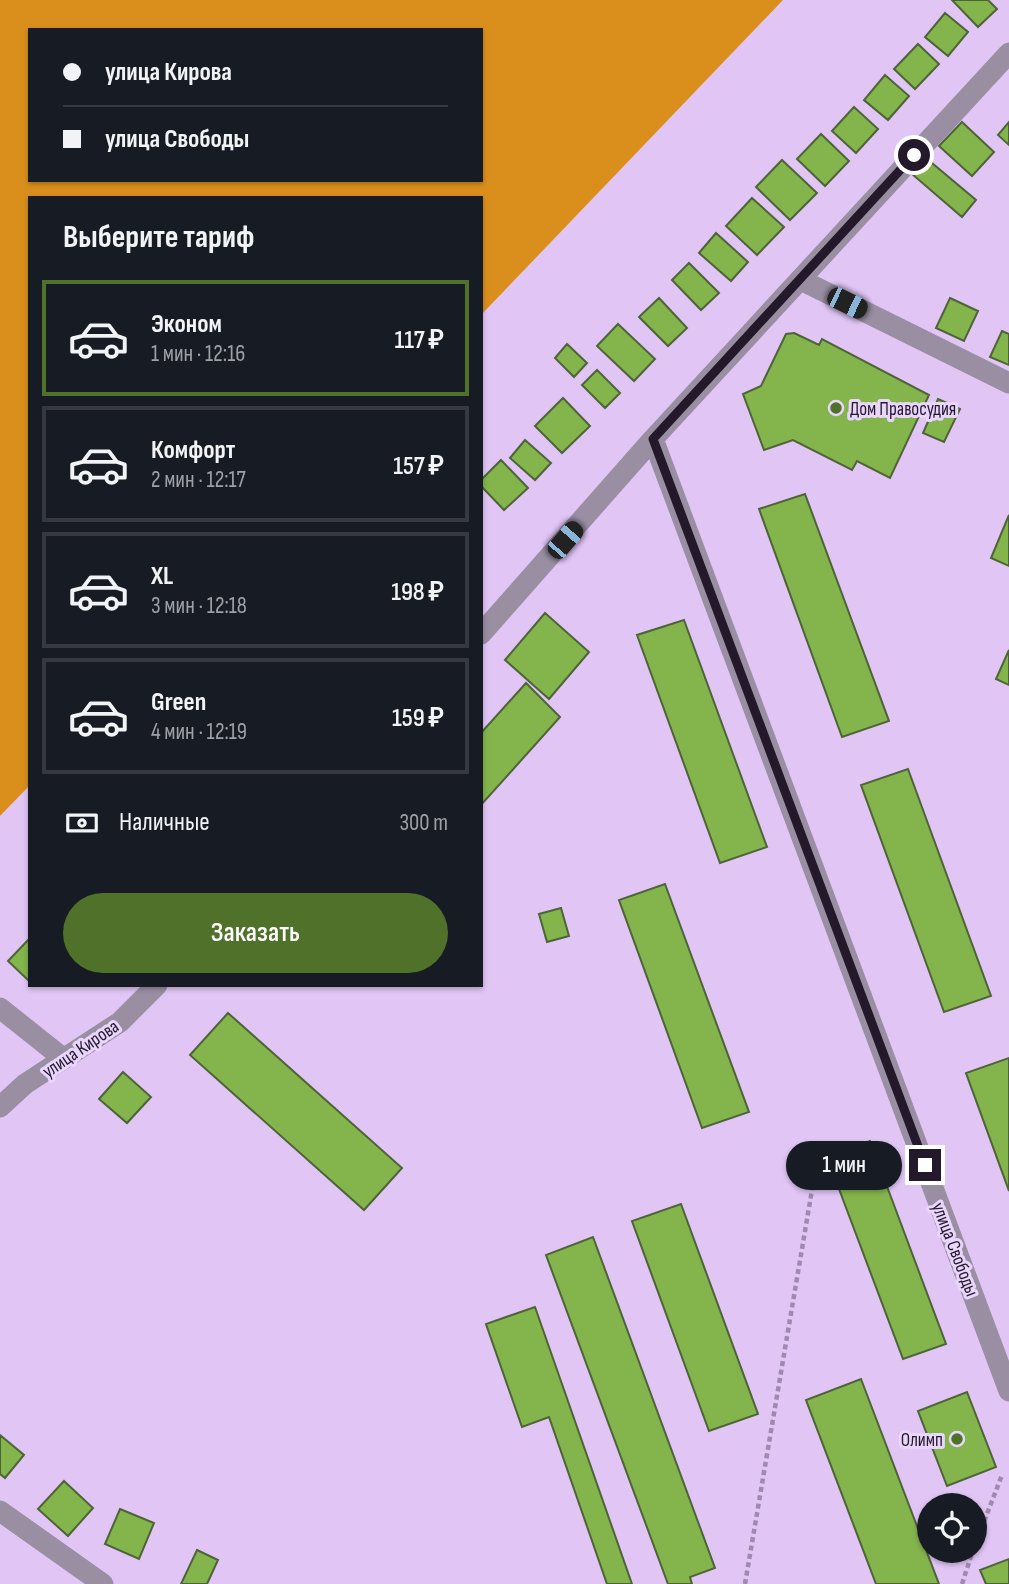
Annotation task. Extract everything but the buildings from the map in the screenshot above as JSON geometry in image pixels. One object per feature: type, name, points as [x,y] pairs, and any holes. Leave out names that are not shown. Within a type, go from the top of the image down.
[{"type":"street","points":[[483,632],[653,439],[1009,53]]},
{"type":"street","points":[[801,280],[1009,383]]},
{"type":"street","name":"улица Свободы","points":[[653,439],[1009,1391]]},
{"type":"street","name":"улица Кирова","points":[[0,1107],[25,1084],[120,1022],[155,987]]},
{"type":"street","points":[[0,1008],[64,1059]]},
{"type":"street","points":[[0,1511],[103,1584]]},
{"type":"path","points":[[746,1584],[813,1184]]},
{"type":"path","points":[[987,1514],[1002,1475]]},
{"type":"path","points":[[962,1584],[968,1563]]},
{"type":"shaded area","points":[[0,0],[783,0],[483,313],[483,196],[28,196],[28,787],[0,816]]},
{"type":"place","name":"Дом Правосудия","points":[[836,408]]},
{"type":"place","name":"Олимп","points":[[957,1439]]},
{"type":"route","points":[[914,155],[653,439],[925,1165]]}]
